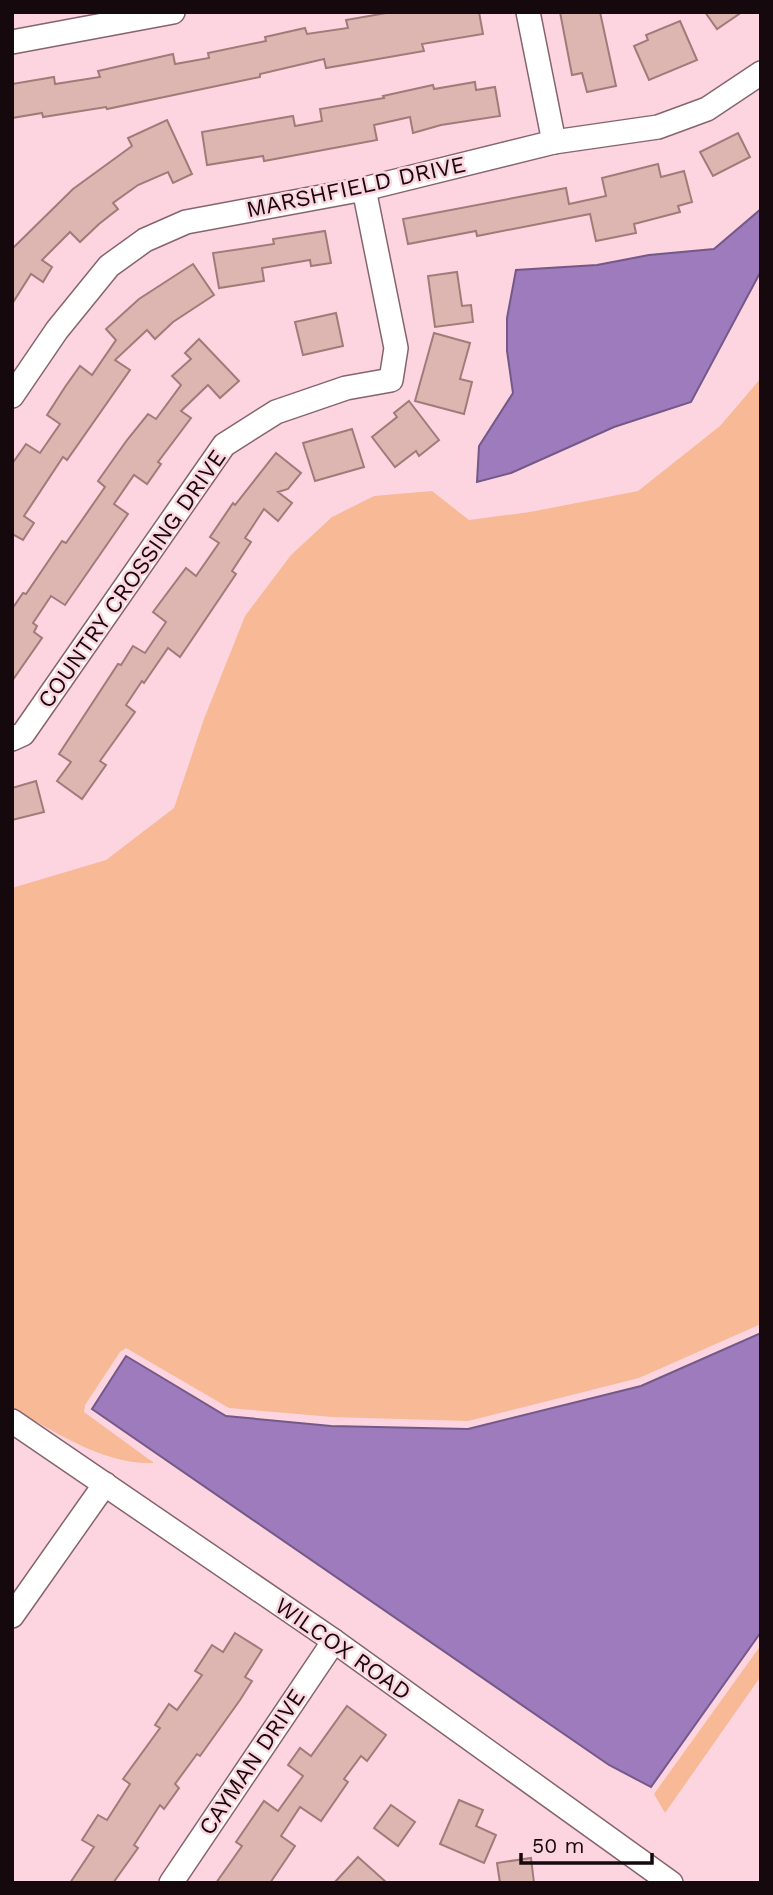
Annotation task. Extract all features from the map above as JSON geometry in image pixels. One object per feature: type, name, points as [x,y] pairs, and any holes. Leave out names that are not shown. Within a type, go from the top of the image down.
[{"type":"street","points":[[12,43],[173,12]]},
{"type":"street","points":[[528,12],[554,142]]},
{"type":"street","name":"MARSHFIELD DRIVE","points":[[12,396],[57,330],[109,266],[145,240],[186,222],[364,190],[554,142],[659,127],[707,109],[761,72]]},
{"type":"street","name":"COUNTRY CROSSING DRIVE","points":[[12,739],[23,734],[224,446],[276,412],[346,388],[391,380],[396,348],[364,190]]},
{"type":"street","name":"WILCOX ROAD","points":[[12,1421],[334,1641],[658,1880]]},
{"type":"street","points":[[12,1616],[105,1485]]},
{"type":"street","name":"CAYMAN DRIVE","points":[[171,1883],[334,1641]]},
{"type":"shaded area","points":[[761,209],[761,271],[691,402],[614,427],[511,473],[477,482],[479,446],[513,393],[507,351],[507,318],[516,270],[597,265],[649,255],[714,249]]},
{"type":"shaded area","points":[[761,378],[761,1324],[639,1378],[468,1421],[332,1417],[229,1408],[126,1348],[120,1352],[85,1405],[84,1412],[154,1463],[116,1459],[98,1453],[12,1408],[12,888],[106,860],[174,808],[204,719],[245,616],[291,555],[332,517],[374,496],[432,491],[469,520],[530,512],[638,491],[720,426]]},
{"type":"shaded area","points":[[761,1333],[761,1632],[651,1787],[609,1765],[92,1409],[126,1356],[226,1416],[331,1426],[468,1429],[641,1386]]},
{"type":"shaded area","points":[[761,1645],[761,1676],[665,1813],[654,1794]]},
{"type":"building","points":[[392,12],[479,12],[483,34],[422,44],[424,51],[326,68],[324,59],[260,74],[260,77],[107,109],[106,107],[43,117],[42,113],[12,118],[12,84],[54,77],[55,84],[100,77],[98,71],[173,54],[175,64],[209,58],[208,53],[266,41],[265,37],[305,28],[307,34],[348,28],[346,20]]},
{"type":"building","points":[[560,12],[600,12],[616,86],[587,92],[582,73],[572,75]]},
{"type":"building","points":[[705,12],[742,12],[717,29]]},
{"type":"building","points":[[680,21],[697,60],[649,80],[634,46],[648,40],[646,35]]},
{"type":"building","points":[[475,82],[476,90],[495,87],[500,116],[441,125],[413,133],[410,117],[374,125],[377,140],[264,161],[263,156],[207,165],[202,132],[293,116],[295,126],[322,121],[320,109],[384,98],[383,96],[433,85],[434,89]]},
{"type":"building","points":[[167,120],[192,174],[173,183],[168,172],[138,185],[113,203],[118,209],[80,242],[70,232],[42,260],[52,267],[43,282],[31,274],[12,304],[12,249],[73,189],[132,146],[128,138]]},
{"type":"building","points":[[738,133],[750,157],[713,176],[700,152]]},
{"type":"building","points":[[658,164],[661,177],[684,171],[692,202],[678,206],[680,212],[634,224],[636,233],[596,241],[590,214],[477,236],[476,231],[408,244],[403,219],[566,188],[569,204],[606,196],[602,178]]},
{"type":"building","points":[[325,231],[331,263],[311,266],[310,260],[262,268],[264,281],[219,288],[213,253],[274,244],[273,239]]},
{"type":"building","points":[[193,264],[214,295],[173,322],[155,339],[147,330],[115,360],[130,370],[67,460],[63,457],[24,516],[34,523],[23,540],[12,534],[12,464],[26,444],[40,453],[60,424],[47,415],[65,387],[80,366],[92,375],[116,340],[106,329],[139,299]]},
{"type":"building","points":[[457,272],[462,306],[471,305],[473,322],[435,327],[428,276]]},
{"type":"building","points":[[336,313],[343,346],[303,355],[295,322]]},
{"type":"building","points":[[434,333],[470,343],[460,379],[472,382],[464,414],[415,401]]},
{"type":"building","points":[[199,339],[239,381],[220,398],[208,385],[181,411],[191,418],[158,462],[161,464],[147,484],[134,475],[114,504],[128,514],[65,605],[51,596],[33,623],[37,626],[34,632],[42,638],[12,681],[12,609],[23,593],[26,594],[62,541],[66,543],[105,487],[98,481],[127,440],[148,414],[156,419],[181,385],[172,376],[191,359],[185,353]]},
{"type":"building","points":[[409,401],[439,440],[419,456],[416,451],[395,467],[372,437],[397,417],[394,413]]},
{"type":"building","points":[[352,429],[364,467],[315,481],[303,443]]},
{"type":"building","points":[[276,453],[301,473],[288,489],[278,492],[292,503],[278,521],[264,509],[245,538],[251,542],[232,571],[236,574],[180,657],[168,648],[126,705],[135,712],[100,761],[106,765],[82,799],[57,781],[71,762],[59,754],[118,664],[121,665],[133,646],[145,653],[166,622],[153,612],[186,568],[196,576],[219,543],[210,537],[233,503],[235,505]]},
{"type":"building","points":[[36,781],[44,812],[12,820],[12,788]]},
{"type":"building","points":[[235,1633],[262,1650],[245,1677],[252,1681],[240,1700],[200,1756],[197,1754],[175,1784],[179,1788],[164,1809],[160,1805],[134,1845],[138,1848],[113,1883],[70,1883],[94,1847],[82,1840],[98,1815],[107,1820],[130,1784],[123,1779],[160,1728],[155,1725],[169,1704],[177,1710],[202,1675],[195,1671],[212,1645],[223,1652]]},
{"type":"building","points":[[347,1706],[386,1735],[367,1761],[361,1756],[344,1779],[348,1782],[321,1821],[300,1807],[281,1836],[295,1846],[270,1883],[216,1883],[242,1846],[236,1842],[264,1801],[278,1811],[303,1776],[288,1765],[300,1748],[311,1756]]},
{"type":"building","points":[[459,1800],[483,1810],[476,1826],[496,1835],[484,1863],[440,1844]]},
{"type":"building","points":[[391,1805],[415,1822],[398,1846],[374,1828]]},
{"type":"building","points":[[358,1857],[387,1883],[334,1883]]},
{"type":"building","points":[[531,1858],[534,1883],[500,1883],[497,1863]]}]
